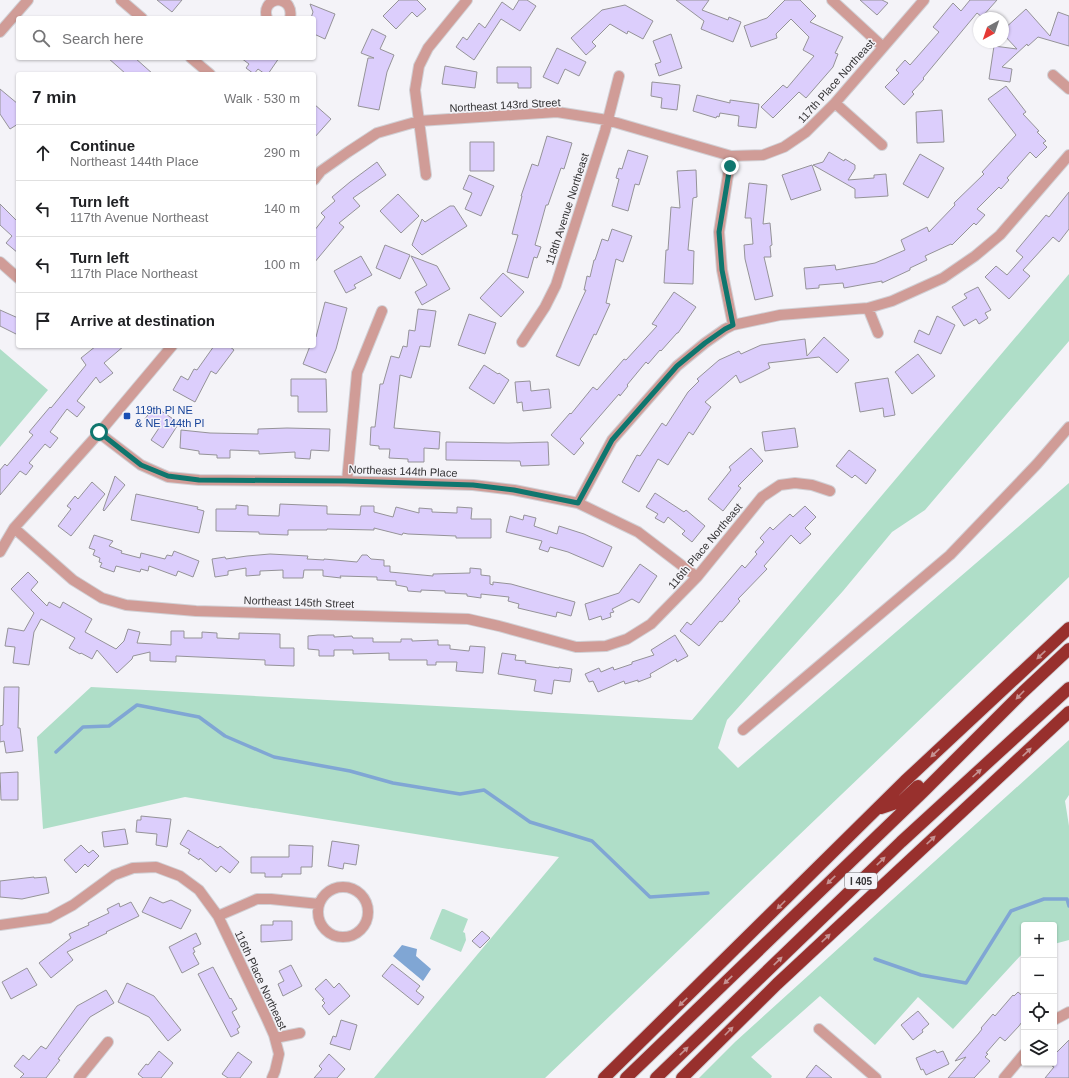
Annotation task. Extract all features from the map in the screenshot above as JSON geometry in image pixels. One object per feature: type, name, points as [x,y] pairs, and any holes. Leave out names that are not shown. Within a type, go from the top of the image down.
[{"type":"highway","name":"I 405","points":[[604,1078],[906,781],[1069,628]]},
{"type":"highway","name":"I 405","points":[[626,1078],[1069,649]]},
{"type":"highway","name":"I 405","points":[[656,1078],[901,842],[1069,688]]},
{"type":"highway","name":"I 405","points":[[682,1078],[777,984],[1069,712]]},
{"type":"highway","name":"I 405","points":[[878,809],[902,801],[988,721],[1000,716]]},
{"type":"street","points":[[0,32],[28,0]]},
{"type":"street","points":[[122,0],[140,16]]},
{"type":"street","points":[[267,16],[267,7],[273,1],[278,0],[286,2],[289,5],[291,9],[290,16]]},
{"type":"street","points":[[426,175],[415,90],[419,66],[428,48],[467,0]]},
{"type":"street","points":[[832,0],[883,47]]},
{"type":"street","name":"117th Place Northeast","points":[[731,156],[763,155],[784,147],[806,132],[835,103],[924,0]]},
{"type":"street","points":[[193,60],[208,72]]},
{"type":"street","points":[[1053,75],[1069,90]]},
{"type":"street","name":"118th Avenue Northeast","points":[[522,342],[545,307],[556,285],[605,131],[619,76]]},
{"type":"street","points":[[835,103],[882,145]]},
{"type":"street","name":"Northeast 143rd Street","points":[[318,168],[348,152],[377,133],[419,121],[557,112],[607,120],[731,156]]},
{"type":"street","points":[[578,503],[612,440],[677,366],[705,343],[733,325],[780,315],[868,308],[892,302],[944,278],[1000,235],[1069,155]]},
{"type":"street","points":[[731,156],[719,232],[722,270],[733,325]]},
{"type":"street","points":[[0,262],[16,276]]},
{"type":"street","points":[[868,308],[878,333]]},
{"type":"street","points":[[347,481],[356,373],[382,311]]},
{"type":"street","points":[[0,552],[14,528],[99,432],[170,348]]},
{"type":"street","points":[[743,730],[950,555],[1037,464],[1069,427]]},
{"type":"street","name":"Northeast 144th Place","points":[[99,432],[141,465],[168,476],[199,480],[347,481],[473,485],[514,490],[578,503],[638,532],[697,577]]},
{"type":"street","name":"116th Place Northeast","points":[[606,646],[627,639],[651,624],[697,577],[762,497],[780,485],[795,483],[812,485],[830,491]]},
{"type":"street","name":"Northeast 145th Street","points":[[14,528],[73,580],[102,598],[126,606],[196,610],[468,619],[576,647],[606,646]]},
{"type":"street","name":"116th Place Northeast","points":[[0,924],[49,918],[73,905],[114,875],[133,868],[156,867],[180,876],[199,890],[218,916],[263,1010],[275,1038],[279,1054],[272,1078]]},
{"type":"street","points":[[335,888],[348,888],[359,893],[366,903],[368,914],[364,926],[355,934],[343,937],[333,935],[322,927],[318,916],[319,904],[325,894],[335,888]]},
{"type":"street","points":[[218,916],[257,899],[319,904]]},
{"type":"street","points":[[1057,1018],[1069,1012]]},
{"type":"street","points":[[819,1029],[876,1078]]},
{"type":"street","points":[[275,1038],[300,1033]]},
{"type":"street","points":[[79,1078],[108,1042]]},
{"type":"street","points":[[1004,1078],[1021,1058]]},
{"type":"green space","points":[[1069,274],[1069,341],[925,510],[892,532],[843,591],[727,720],[718,748],[738,768],[1069,483],[1069,577],[545,1078],[374,1078],[559,857],[185,797],[43,829],[37,737],[91,687],[692,720]]},
{"type":"green space","points":[[0,349],[48,390],[0,447]]},
{"type":"green space","points":[[1069,740],[1069,795],[1065,801],[1069,826],[1069,940],[1057,943],[1057,922],[1021,922],[1021,955],[953,1029],[918,997],[875,1045],[820,996],[751,1057],[772,1076],[771,1078],[699,1078],[735,1042]]},
{"type":"green space","points":[[442,909],[468,919],[463,932],[465,933],[466,940],[461,952],[430,939]]},
{"type":"water","points":[[402,945],[417,949],[416,956],[431,969],[423,981],[393,956]]},
{"type":"building","points":[[157,0],[182,0],[172,12]]},
{"type":"building","points":[[399,0],[417,0],[426,9],[417,17],[412,12],[396,29],[383,16]]},
{"type":"building","points":[[519,0],[527,0],[536,6],[520,31],[501,19],[474,60],[456,47],[463,37],[467,40],[479,23],[485,28],[502,2],[513,10]]},
{"type":"building","points":[[676,0],[709,0],[702,10],[728,20],[729,17],[741,22],[733,42],[701,29],[704,21]]},
{"type":"building","points":[[785,0],[800,0],[816,16],[810,22],[843,37],[835,53],[838,54],[833,67],[806,98],[799,92],[773,118],[761,107],[783,85],[787,88],[814,56],[803,50],[809,37],[791,19],[776,34],[777,38],[751,47],[744,26],[767,18]]},
{"type":"building","points":[[860,0],[882,0],[888,3],[877,15]]},
{"type":"building","points":[[970,0],[997,0],[986,12],[973,12],[973,18],[923,78],[924,79],[912,92],[914,94],[904,105],[885,87],[899,73],[896,70],[905,60],[910,65],[939,32],[933,27],[953,3],[961,11]]},
{"type":"building","points":[[310,4],[335,14],[325,39],[316,35],[316,16],[312,16],[313,12]]},
{"type":"building","points":[[625,5],[653,21],[643,39],[628,31],[627,34],[610,24],[592,42],[596,46],[586,55],[571,38],[602,10]]},
{"type":"building","points":[[1026,9],[1050,36],[1058,12],[1069,16],[1069,46],[1038,37],[1028,46],[1027,44],[1002,67],[1012,69],[1010,82],[989,79],[994,48],[1017,49],[1009,40],[1009,25]]},
{"type":"building","points":[[372,29],[386,36],[380,49],[394,55],[387,72],[379,110],[358,106],[368,58],[374,58],[361,53]]},
{"type":"building","points":[[671,34],[682,68],[659,76],[655,64],[661,62],[653,41]]},
{"type":"building","points":[[557,48],[586,62],[579,76],[565,69],[558,84],[543,77]]},
{"type":"building","points":[[110,60],[137,60],[151,72],[124,72]]},
{"type":"building","points":[[244,60],[278,60],[269,72],[262,72],[258,69],[256,72],[251,72],[246,68],[249,64]]},
{"type":"building","points":[[445,66],[477,72],[475,88],[442,84]]},
{"type":"building","points":[[497,67],[531,67],[531,88],[518,88],[518,83],[497,83]]},
{"type":"building","points":[[652,82],[680,85],[677,110],[661,108],[662,98],[651,96]]},
{"type":"building","points":[[1006,86],[1026,112],[1023,114],[1046,141],[1043,143],[1047,147],[1036,158],[1030,152],[1007,178],[1009,180],[1001,189],[999,187],[977,209],[985,215],[976,225],[974,223],[952,245],[951,244],[925,256],[927,260],[882,283],[882,281],[844,288],[843,283],[819,285],[819,288],[806,289],[804,268],[835,265],[836,270],[875,263],[905,250],[901,240],[927,227],[929,232],[955,205],[954,203],[984,174],[982,172],[1016,135],[988,99]]},
{"type":"building","points":[[0,89],[16,102],[16,125],[10,129],[0,114]]},
{"type":"building","points":[[697,95],[730,103],[730,100],[759,104],[756,128],[738,126],[739,116],[720,113],[719,117],[717,116],[716,118],[693,111]]},
{"type":"building","points":[[316,106],[331,119],[316,136]]},
{"type":"building","points":[[942,110],[944,142],[917,143],[916,112]]},
{"type":"building","points":[[547,136],[572,143],[564,169],[561,168],[548,205],[546,205],[535,245],[541,247],[537,258],[534,257],[528,278],[507,272],[518,235],[512,234],[521,196],[532,164],[538,166]]},
{"type":"building","points":[[470,142],[494,142],[494,171],[470,171]]},
{"type":"building","points":[[628,150],[648,156],[639,185],[635,184],[628,211],[612,206],[619,179],[616,178],[619,168],[622,169]]},
{"type":"building","points":[[829,152],[844,161],[845,159],[855,165],[855,169],[848,180],[874,178],[874,175],[886,174],[888,196],[855,198],[855,189],[813,165],[823,162]]},
{"type":"building","points":[[920,154],[944,168],[928,198],[903,184]]},
{"type":"building","points":[[377,162],[386,175],[353,198],[360,206],[339,223],[344,227],[316,261],[316,228],[325,217],[321,213],[335,201],[332,197]]},
{"type":"building","points":[[812,165],[821,190],[791,200],[782,175]]},
{"type":"building","points":[[696,170],[697,197],[693,198],[688,250],[694,251],[693,284],[664,283],[671,207],[680,208],[677,171]]},
{"type":"building","points":[[469,175],[494,186],[481,216],[465,209],[472,193],[463,189]]},
{"type":"building","points":[[749,183],[767,185],[763,224],[770,223],[772,245],[770,246],[771,257],[764,257],[773,296],[755,300],[745,259],[744,245],[753,244],[751,218],[745,218]]},
{"type":"building","points":[[1069,192],[1069,229],[1059,242],[1053,237],[1023,270],[1030,276],[1009,299],[985,277],[996,266],[1007,275],[1023,257],[1016,251],[1046,215],[1049,217]]},
{"type":"building","points":[[398,194],[419,216],[401,233],[380,211]]},
{"type":"building","points":[[0,204],[16,220],[16,251],[6,243],[12,236],[0,225]]},
{"type":"building","points":[[450,206],[454,206],[467,226],[422,255],[412,245],[422,219],[425,222]]},
{"type":"building","points":[[612,229],[632,236],[623,262],[616,259],[606,303],[610,304],[596,335],[594,334],[579,366],[556,356],[586,290],[584,290],[587,276],[590,277],[594,260],[602,239],[608,241]]},
{"type":"building","points":[[385,245],[410,255],[400,279],[376,268]]},
{"type":"building","points":[[361,256],[372,275],[354,285],[356,288],[346,293],[334,271]]},
{"type":"building","points":[[411,256],[437,266],[450,289],[422,305],[415,292],[427,285]]},
{"type":"building","points":[[503,273],[524,292],[501,317],[480,298]]},
{"type":"building","points":[[978,287],[991,310],[985,313],[988,318],[979,324],[976,319],[964,326],[952,307],[967,298],[964,294]]},
{"type":"building","points":[[674,292],[696,307],[678,333],[648,364],[646,362],[620,396],[619,394],[580,439],[584,443],[574,455],[551,435],[570,413],[571,414],[593,387],[597,390],[624,359],[626,360],[657,326],[652,324]]},
{"type":"building","points":[[325,302],[347,308],[336,349],[326,373],[303,364],[309,348],[316,348],[316,337]]},
{"type":"building","points":[[418,309],[436,311],[430,347],[420,346],[411,378],[400,375],[394,428],[440,432],[439,449],[424,448],[424,462],[408,462],[408,459],[389,458],[390,449],[379,449],[379,446],[370,445],[371,427],[375,427],[380,384],[383,384],[391,356],[399,358],[403,346],[407,347],[409,330],[415,331]]},
{"type":"building","points":[[0,310],[16,317],[16,334],[0,326]]},
{"type":"building","points":[[469,314],[496,323],[485,354],[458,345]]},
{"type":"building","points":[[937,316],[955,325],[941,354],[914,342],[919,330],[929,335]]},
{"type":"building","points":[[824,337],[849,360],[837,373],[819,357],[768,363],[770,368],[740,383],[736,375],[705,402],[711,407],[693,435],[689,432],[668,465],[658,459],[639,492],[622,482],[637,455],[640,456],[662,423],[666,426],[688,392],[699,381],[697,379],[719,360],[739,351],[741,354],[761,345],[805,339],[807,356]]},
{"type":"building","points":[[94,348],[122,348],[104,363],[113,373],[100,383],[96,377],[77,401],[85,407],[77,417],[67,409],[50,432],[58,438],[50,448],[45,444],[29,463],[33,466],[26,475],[20,471],[0,495],[0,470],[5,464],[7,466],[33,435],[29,432],[50,407],[51,408],[86,365],[81,358]]},
{"type":"building","points":[[213,348],[232,348],[234,350],[216,374],[211,371],[195,402],[173,390],[181,376],[188,380],[194,369],[197,370]]},
{"type":"building","points":[[918,354],[935,376],[912,394],[895,372]]},
{"type":"building","points":[[484,365],[509,380],[494,404],[469,388]]},
{"type":"building","points":[[888,378],[895,415],[884,417],[883,408],[860,412],[855,383]]},
{"type":"building","points":[[291,379],[326,379],[327,412],[298,412],[298,396],[291,396]]},
{"type":"building","points":[[530,381],[531,391],[549,389],[551,408],[523,411],[522,402],[517,403],[515,382]]},
{"type":"building","points":[[154,406],[179,423],[163,448],[151,440],[159,428],[145,419]]},
{"type":"building","points":[[795,428],[798,447],[765,451],[762,432]]},
{"type":"building","points":[[258,429],[330,429],[329,451],[311,450],[310,459],[295,458],[295,452],[259,454],[259,451],[230,450],[230,458],[217,458],[217,455],[199,454],[199,451],[180,448],[181,430],[210,433],[258,434]]},
{"type":"building","points":[[446,442],[548,442],[549,465],[521,466],[520,461],[446,460]]},
{"type":"building","points":[[751,448],[763,461],[738,486],[741,488],[723,511],[708,499],[731,470],[729,467]]},
{"type":"building","points":[[849,450],[876,470],[866,484],[855,475],[852,478],[836,466]]},
{"type":"building","points":[[115,476],[125,485],[104,511],[103,510]]},
{"type":"building","points":[[92,482],[105,494],[71,536],[58,526],[71,509],[67,506],[75,496],[78,499]]},
{"type":"building","points":[[655,493],[684,512],[686,510],[705,526],[692,542],[682,534],[685,531],[668,517],[664,523],[655,518],[658,514],[646,507]]},
{"type":"building","points":[[136,494],[198,507],[197,509],[204,511],[199,533],[131,520]]},
{"type":"building","points":[[280,504],[327,506],[327,514],[360,515],[361,506],[374,506],[374,512],[393,517],[396,507],[419,513],[419,508],[432,509],[432,512],[457,513],[457,507],[472,508],[471,519],[491,519],[491,538],[456,538],[456,536],[403,533],[402,535],[374,528],[374,530],[288,530],[288,535],[259,534],[259,532],[216,531],[216,509],[236,509],[236,505],[248,506],[248,515],[279,516]]},
{"type":"building","points":[[805,506],[816,517],[805,528],[811,534],[800,544],[791,535],[764,566],[767,569],[738,599],[740,601],[722,622],[720,621],[699,646],[680,631],[687,622],[691,625],[742,565],[745,568],[757,554],[755,552],[764,542],[760,538],[770,527],[773,530],[790,514],[793,517]]},
{"type":"building","points":[[524,515],[536,518],[534,526],[557,534],[559,526],[584,534],[612,547],[603,567],[568,552],[550,547],[548,552],[539,549],[542,541],[506,532],[510,516],[523,520]]},
{"type":"building","points":[[94,535],[113,541],[109,546],[122,551],[121,553],[140,558],[141,553],[165,559],[167,555],[172,556],[174,551],[199,561],[193,577],[178,571],[176,576],[149,566],[148,571],[141,569],[140,572],[116,566],[114,572],[100,567],[102,563],[99,562],[100,558],[93,555],[95,550],[89,548]]},
{"type":"building","points":[[270,554],[308,556],[307,559],[357,562],[362,555],[367,555],[371,559],[384,560],[384,566],[390,566],[390,572],[433,576],[433,574],[470,573],[470,568],[481,569],[481,575],[490,576],[490,584],[493,585],[493,582],[511,584],[575,602],[571,616],[557,612],[556,617],[518,608],[519,604],[508,601],[509,597],[481,594],[481,598],[467,596],[467,594],[445,593],[445,591],[408,591],[407,587],[396,585],[396,581],[377,580],[377,577],[340,576],[341,578],[323,576],[323,570],[304,570],[303,578],[283,578],[283,570],[260,571],[260,575],[246,576],[246,568],[228,571],[228,575],[215,577],[212,559],[225,557],[226,559]]},
{"type":"building","points":[[640,564],[657,576],[639,603],[632,599],[612,609],[614,612],[610,613],[611,617],[602,620],[601,616],[589,620],[585,604],[619,593]]},
{"type":"building","points":[[28,572],[38,582],[31,590],[47,606],[49,602],[60,608],[63,602],[92,619],[85,632],[116,649],[124,641],[128,629],[140,632],[137,643],[171,645],[171,631],[184,631],[184,638],[202,638],[202,632],[217,633],[217,638],[239,639],[239,633],[280,634],[280,648],[294,648],[294,666],[265,665],[265,660],[176,656],[176,662],[150,661],[150,652],[133,656],[132,659],[117,673],[97,650],[92,659],[69,648],[75,638],[41,619],[34,632],[29,665],[13,663],[15,647],[5,646],[8,628],[24,631],[34,613],[11,589]]},
{"type":"building","points":[[318,635],[373,638],[373,642],[401,642],[401,639],[412,639],[412,641],[438,640],[438,645],[450,645],[450,649],[469,651],[470,646],[485,647],[483,673],[456,671],[457,662],[436,662],[436,665],[427,665],[427,660],[389,660],[389,653],[353,654],[353,650],[334,650],[334,656],[319,656],[319,650],[308,649],[308,636]]},
{"type":"building","points":[[675,635],[688,656],[677,662],[676,659],[650,674],[651,677],[638,682],[638,680],[625,684],[624,681],[598,692],[593,681],[589,682],[585,674],[599,668],[601,672],[613,667],[614,670],[654,655],[651,650]]},
{"type":"building","points":[[502,653],[516,655],[515,660],[526,661],[525,663],[572,669],[570,682],[554,680],[552,694],[534,691],[536,680],[498,674]]},
{"type":"building","points":[[4,687],[19,687],[18,728],[20,728],[23,751],[6,753],[4,741],[0,742],[0,726],[3,725]]},
{"type":"building","points":[[18,772],[18,800],[1,800],[0,773]]},
{"type":"building","points":[[141,816],[171,819],[167,847],[156,845],[157,834],[136,832],[137,820],[141,820]]},
{"type":"building","points":[[125,829],[128,844],[104,847],[102,832]]},
{"type":"building","points":[[188,830],[218,848],[220,846],[239,862],[230,873],[221,866],[216,872],[200,858],[199,860],[188,853],[190,850],[180,844]]},
{"type":"building","points":[[332,841],[359,845],[356,865],[344,863],[343,869],[328,866]]},
{"type":"building","points":[[81,845],[89,853],[93,850],[99,856],[88,867],[85,864],[76,873],[64,860]]},
{"type":"building","points":[[289,845],[313,846],[312,867],[301,867],[301,874],[282,874],[282,877],[265,877],[265,873],[251,873],[251,857],[289,857]]},
{"type":"building","points":[[46,877],[49,893],[22,899],[0,897],[0,881]]},
{"type":"building","points":[[150,897],[163,903],[171,900],[191,910],[181,929],[142,912]]},
{"type":"building","points":[[131,902],[139,916],[67,952],[73,960],[51,978],[39,963],[71,938],[69,934],[89,925],[88,923],[109,913],[107,909],[119,903],[120,907]]},
{"type":"building","points":[[273,921],[292,921],[292,940],[261,942],[261,925],[273,925]]},
{"type":"building","points":[[482,931],[490,938],[480,948],[472,941]]},
{"type":"building","points":[[196,933],[201,944],[193,948],[195,952],[193,953],[199,964],[182,973],[169,947]]},
{"type":"building","points":[[392,964],[420,986],[416,991],[424,997],[418,1005],[382,976]]},
{"type":"building","points":[[291,965],[302,986],[283,996],[278,984],[284,981],[279,971]]},
{"type":"building","points":[[213,967],[237,1009],[232,1012],[240,1027],[237,1029],[239,1033],[231,1037],[198,974]]},
{"type":"building","points":[[27,968],[37,985],[11,999],[2,982]]},
{"type":"building","points":[[326,979],[334,988],[339,983],[350,996],[329,1015],[322,1006],[325,1003],[322,1000],[324,999],[315,989]]},
{"type":"building","points":[[127,983],[154,996],[181,1030],[168,1041],[149,1017],[118,1002]]},
{"type":"building","points":[[106,990],[114,1003],[90,1017],[58,1059],[60,1060],[46,1078],[20,1078],[24,1074],[14,1066],[23,1055],[29,1060],[41,1046],[46,1049],[77,1006]]},
{"type":"building","points":[[1018,992],[1021,994],[1021,1023],[1019,1026],[1005,1041],[1000,1037],[986,1053],[988,1054],[985,1057],[990,1061],[974,1078],[948,1078],[966,1057],[955,1061],[979,1033],[982,1029],[981,1028],[993,1014],[995,1016],[1013,995],[1014,996]]},
{"type":"building","points":[[918,1011],[929,1024],[922,1030],[923,1032],[913,1040],[901,1025]]},
{"type":"building","points":[[341,1020],[357,1025],[350,1050],[330,1044],[333,1036],[336,1037]]},
{"type":"building","points":[[1069,1040],[1069,1078],[1045,1078],[1054,1067],[1052,1066],[1057,1066],[1057,1052]]},
{"type":"building","points":[[935,1050],[937,1053],[943,1051],[949,1064],[926,1075],[923,1069],[921,1070],[916,1058]]},
{"type":"building","points":[[159,1051],[173,1063],[161,1078],[143,1078],[138,1074],[146,1064],[148,1065]]},
{"type":"building","points":[[238,1052],[252,1062],[240,1078],[228,1078],[222,1074]]},
{"type":"building","points":[[329,1054],[345,1069],[337,1078],[314,1078],[322,1069],[319,1066]]},
{"type":"building","points":[[816,1065],[832,1078],[806,1078]]},
{"type":"waterway","points":[[56,752],[83,727],[109,726],[137,705],[199,717],[225,736],[274,757],[350,771],[393,783],[460,794],[484,790],[530,822],[592,841],[650,897],[708,893]]},
{"type":"waterway","points":[[875,959],[921,975],[966,983],[1011,911],[1044,899],[1067,899],[1069,906]]},
{"type":"place","name":"119th Pl NE & NE 144th Pl","points":[[127,416]]},
{"type":"route","points":[[99,432],[141,465],[168,476],[199,480],[347,481],[473,485],[514,490],[578,503],[612,440],[677,366],[705,343],[733,325],[722,270],[719,232],[730,166]]}]
